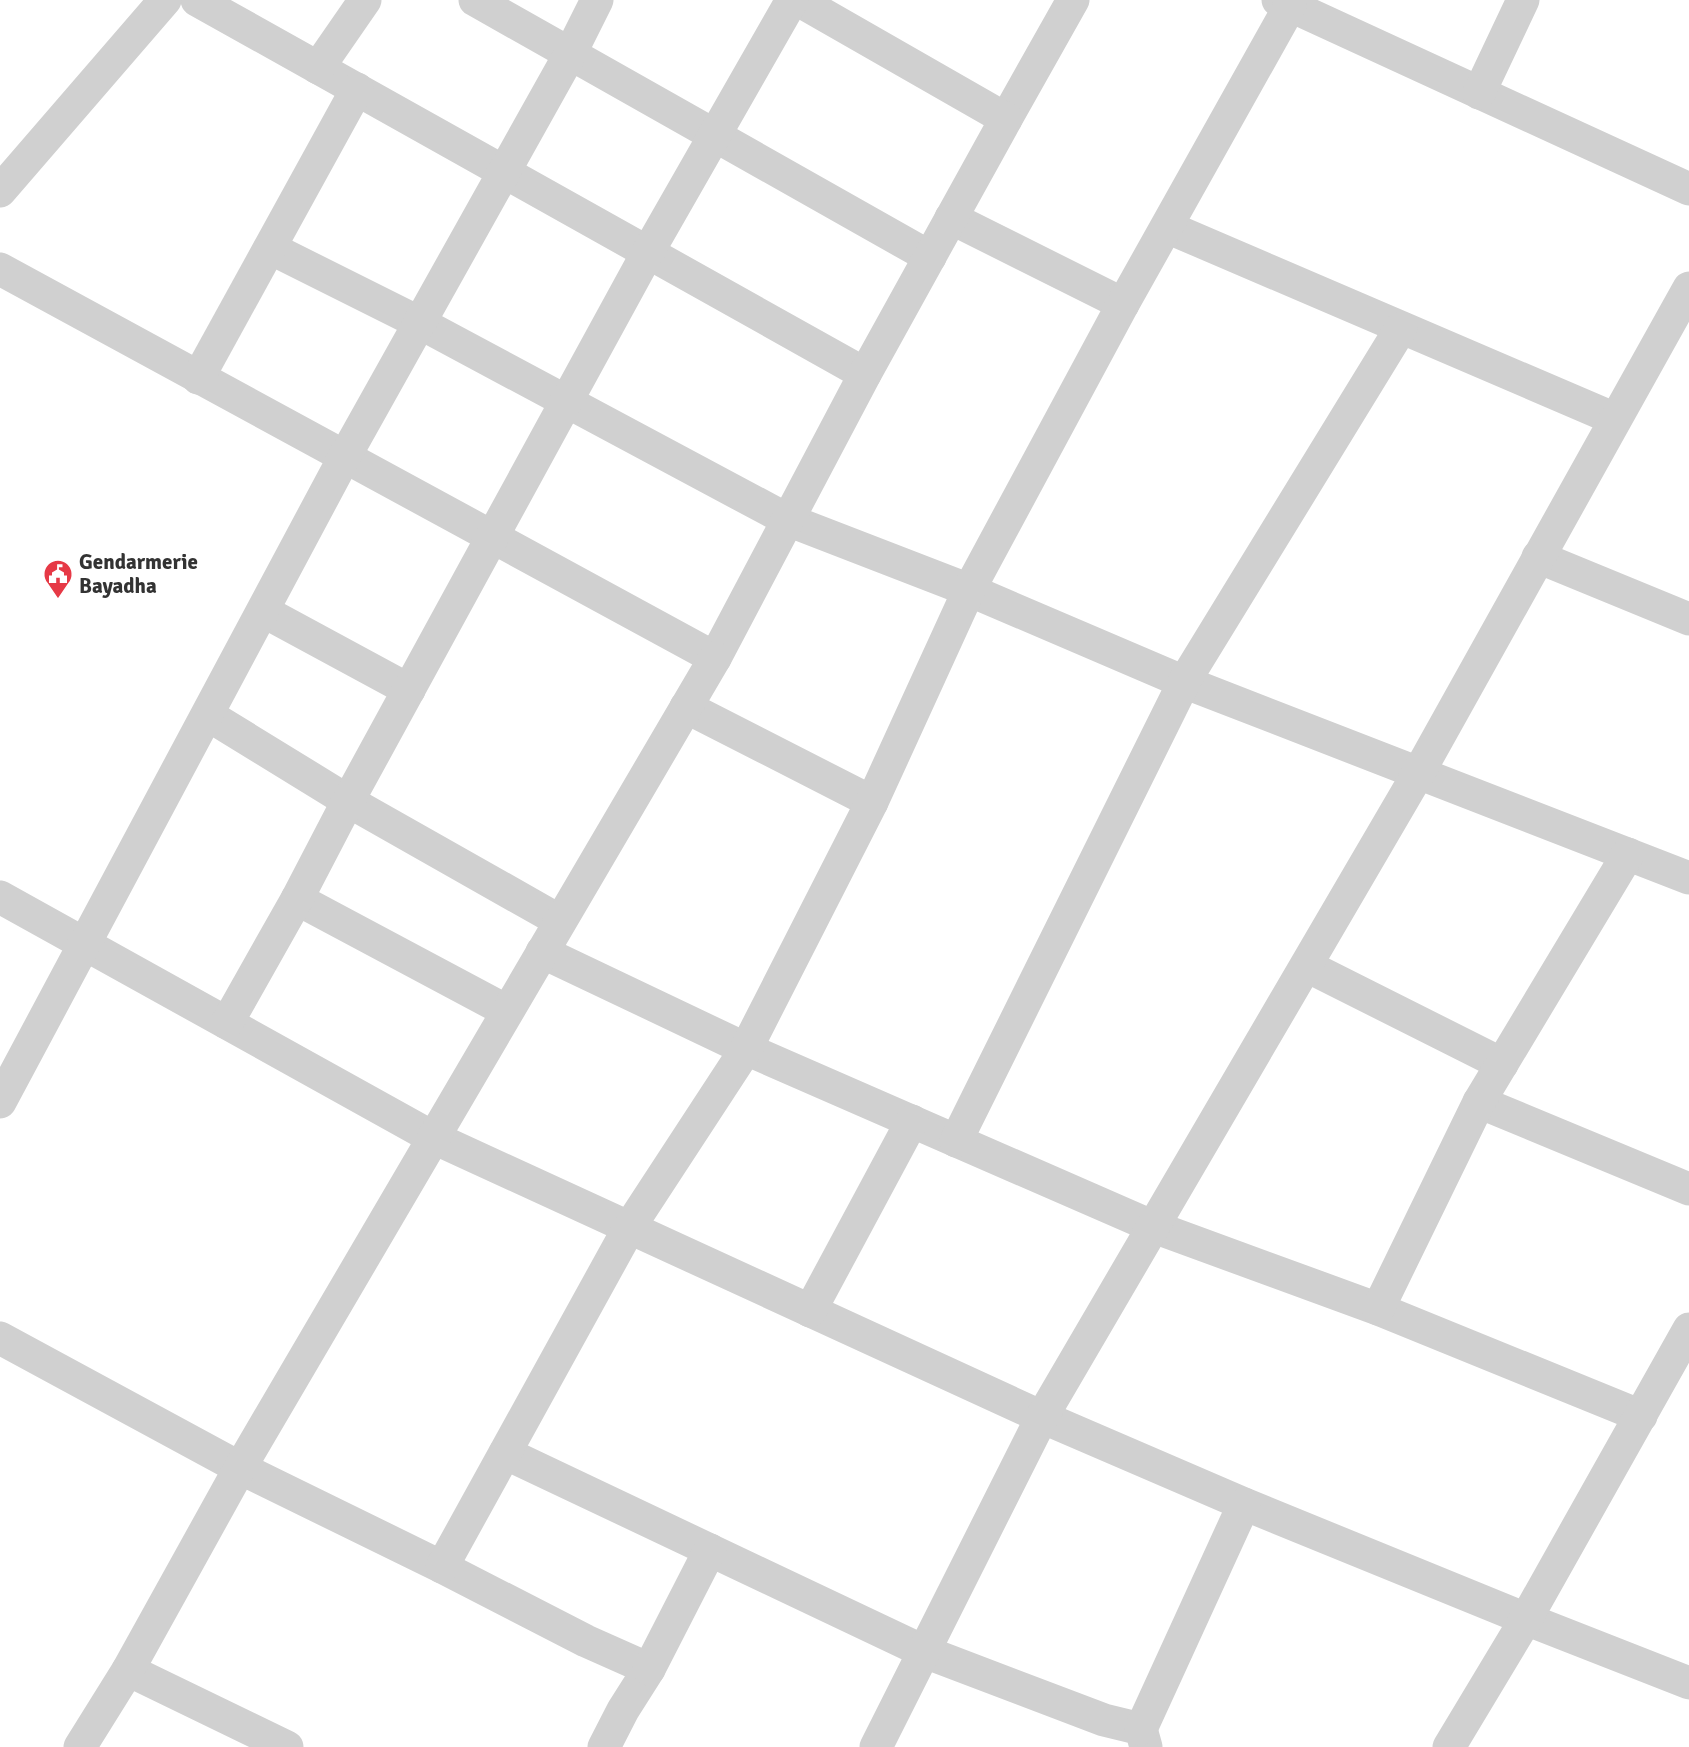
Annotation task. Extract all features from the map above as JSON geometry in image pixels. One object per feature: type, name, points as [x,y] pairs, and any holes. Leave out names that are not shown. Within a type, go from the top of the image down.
[{"type":"street","points":[[0,191],[165,0]]},
{"type":"street","points":[[197,0],[865,374]]},
{"type":"street","points":[[318,68],[365,0]]},
{"type":"street","points":[[475,0],[930,257]]},
{"type":"street","points":[[0,1102],[344,458],[570,54],[597,0]]},
{"type":"street","points":[[227,1023],[297,899],[348,801],[648,252],[792,0]]},
{"type":"street","points":[[798,0],[1006,118]]},
{"type":"street","points":[[80,1747],[128,1670],[240,1468],[432,1137],[715,658],[865,374],[1073,0]]},
{"type":"street","points":[[1479,93],[1523,0]]},
{"type":"street","points":[[442,1567],[629,1228],[746,1049],[872,802],[969,590],[1167,227],[1284,3],[1689,189]]},
{"type":"street","points":[[198,378],[357,89]]},
{"type":"street","points":[[951,218],[1124,304]]},
{"type":"street","points":[[1167,227],[1615,419]]},
{"type":"street","points":[[270,248],[420,323],[788,520],[969,590],[1184,681],[1689,878]]},
{"type":"street","points":[[0,269],[715,658]]},
{"type":"street","points":[[876,1747],[1042,1418],[1419,772],[1689,288]]},
{"type":"street","points":[[956,1141],[1184,681],[1401,328]]},
{"type":"street","points":[[1538,557],[1689,619]]},
{"type":"street","points":[[263,611],[409,690]]},
{"type":"street","points":[[686,707],[872,802]]},
{"type":"street","points":[[208,714],[348,801],[560,921]]},
{"type":"street","points":[[1378,1309],[1479,1102],[1628,854]]},
{"type":"street","points":[[0,897],[432,1137],[1042,1418],[1244,1504],[1689,1683]]},
{"type":"street","points":[[297,899],[507,1011]]},
{"type":"street","points":[[542,952],[746,1049],[1154,1227],[1378,1309],[1641,1416]]},
{"type":"street","points":[[1307,966],[1502,1064]]},
{"type":"street","points":[[1479,1102],[1689,1189]]},
{"type":"street","points":[[810,1311],[912,1121]]},
{"type":"street","points":[[1449,1747],[1526,1619],[1689,1329]]},
{"type":"street","points":[[0,1338],[240,1468],[586,1641],[649,1669]]},
{"type":"street","points":[[505,1453],[925,1652],[1104,1720],[1143,1738],[1244,1504]]},
{"type":"street","points":[[604,1747],[623,1710],[649,1669],[710,1550]]},
{"type":"street","points":[[128,1670],[287,1747]]},
{"type":"place","name":"Gendarmerie Bayadha","points":[[58,600]]}]
